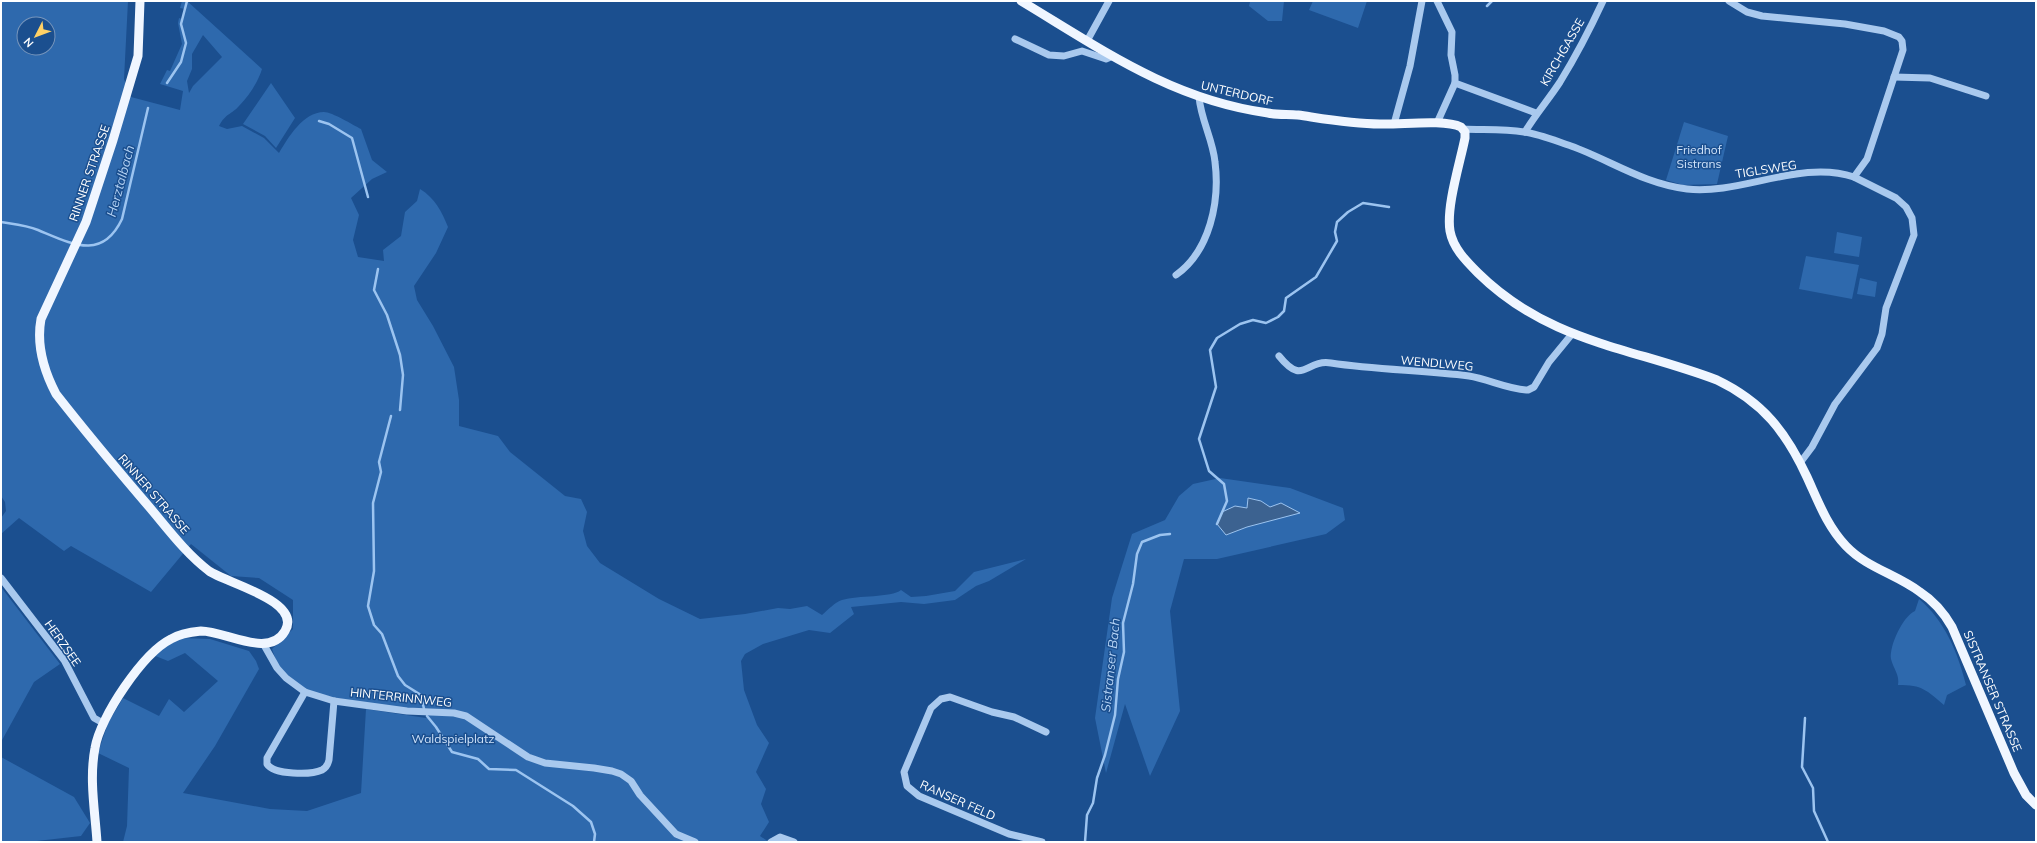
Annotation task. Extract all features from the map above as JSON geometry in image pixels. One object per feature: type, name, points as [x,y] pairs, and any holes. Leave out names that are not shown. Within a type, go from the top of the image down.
[{"type":"main road","name":"RINNER STRASSE","points":[[140,1],[140,31],[134,71],[91,207],[41,319],[39,332],[42,358],[48,380],[56,394],[75,419],[174,537],[209,571],[224,580],[268,598],[282,608],[288,620],[286,630],[279,639],[264,645]]},
{"type":"main road","points":[[1021,1],[1087,41]]},
{"type":"main road","name":"UNTERDORF","points":[[1087,41],[1168,86],[1199,97],[1268,114],[1296,115],[1360,123],[1437,123],[1458,126],[1464,130]]},
{"type":"main road","points":[[1464,130],[1465,138],[1450,218],[1450,230],[1455,245],[1475,270],[1513,303],[1543,321],[1572,334]]},
{"type":"main road","name":"SISTRANSER STRASSE","points":[[1572,334],[1717,380],[1739,392],[1770,417],[1786,438],[1800,463],[1827,520],[1846,546],[1873,567],[1920,592],[1942,611],[1952,627],[2014,773],[2026,795],[2036,805]]},
{"type":"main road","points":[[98,842],[93,767],[96,740],[103,723],[116,700],[140,667],[156,649],[170,639],[188,633],[201,631],[225,635],[264,645]]},
{"type":"street","points":[[1087,41],[1109,1]]},
{"type":"street","points":[[1394,124],[1410,66],[1422,1]]},
{"type":"street","points":[[1437,1],[1452,32],[1451,54],[1455,75],[1455,83],[1437,123]]},
{"type":"street","name":"KIRCHGASSE","points":[[1525,132],[1536,113],[1562,79],[1586,38],[1603,1]]},
{"type":"street","points":[[1729,1],[1741,9],[1762,16],[1845,24],[1884,31],[1899,38],[1904,45],[1867,159],[1854,177]]},
{"type":"street","points":[[1015,39],[1054,56],[1064,56],[1082,51],[1106,59],[1113,56]]},
{"type":"street","points":[[1894,77],[1930,78],[1986,96]]},
{"type":"street","points":[[1455,83],[1536,113]]},
{"type":"street","points":[[1176,275],[1188,266],[1200,248],[1213,214],[1216,201],[1215,161],[1201,115],[1199,97]]},
{"type":"street","name":"TIGLSWEG","points":[[1464,130],[1525,132],[1571,146],[1647,180],[1679,188],[1713,189],[1788,175],[1845,173],[1890,195],[1906,207],[1912,218],[1914,235],[1886,308],[1882,334],[1877,348],[1835,404],[1812,447],[1800,463]]},
{"type":"street","name":"WENDLWEG","points":[[1278,356],[1290,369],[1299,371],[1325,362],[1374,369],[1470,376],[1528,390],[1534,387],[1549,362],[1572,334]]},
{"type":"street","name":"HERZSEE","points":[[1,578],[64,660],[94,718],[103,723]]},
{"type":"street","name":"HINTERRINNWEG","points":[[264,645],[277,668],[286,678],[305,692],[334,701],[406,711],[454,713],[466,716],[528,757],[545,763],[612,771],[621,774],[631,781],[640,794],[676,834],[694,842]]},
{"type":"street","name":"HINTERRINNWEG","points":[[305,692],[267,758],[267,764],[274,771],[309,772],[322,770],[326,767],[329,760],[334,701]]},
{"type":"street","name":"RANSER FELD","points":[[1042,842],[1009,834],[919,796],[907,786],[904,772],[931,708],[937,701],[945,697],[956,698],[992,712],[1014,717],[1046,732]]},
{"type":"street","points":[[771,842],[780,837],[794,842]]},
{"type":"green space","name":"Waldspielplatz","points":[[1,1],[128,1],[124,79],[131,97],[180,110],[183,91],[160,84],[167,70],[170,71],[182,44],[178,23],[179,18],[182,19],[185,9],[180,8],[182,1],[187,1],[262,69],[253,89],[236,109],[226,116],[219,126],[227,129],[242,126],[264,138],[279,153],[297,127],[309,116],[316,113],[324,112],[332,114],[361,129],[372,160],[387,172],[372,179],[351,198],[359,215],[353,240],[358,257],[384,261],[383,250],[401,236],[405,212],[417,201],[420,189],[430,197],[437,206],[448,227],[436,253],[414,286],[417,300],[433,326],[454,367],[459,400],[459,426],[498,436],[510,452],[565,496],[581,499],[587,512],[583,531],[587,546],[600,563],[659,599],[700,619],[745,614],[778,608],[790,609],[807,606],[822,615],[837,602],[849,598],[890,594],[901,590],[911,597],[955,591],[974,572],[1026,559],[989,581],[976,586],[955,600],[924,604],[901,602],[851,607],[854,614],[830,633],[809,630],[763,644],[745,654],[741,661],[744,690],[757,725],[769,743],[756,772],[766,789],[761,804],[769,822],[760,836],[769,842],[123,842],[127,826],[129,768],[98,753],[108,723],[123,698],[159,716],[169,699],[184,712],[218,681],[185,653],[168,661],[148,653],[181,638],[210,639],[249,651],[256,661],[259,669],[215,746],[183,793],[270,809],[307,811],[361,793],[366,709],[426,718],[428,715],[305,692],[278,666],[272,649],[293,629],[293,600],[259,578],[231,576],[191,544],[151,592],[71,546],[64,551],[19,518],[1,534],[1,518],[6,511],[5,502],[1,496]],"holes":[[[203,35],[222,57],[193,86],[189,93],[187,81],[192,69],[192,54]]]},
{"type":"green space","points":[[1247,1],[1284,1],[1282,21],[1268,21],[1249,6],[1250,2]]},
{"type":"green space","points":[[1313,1],[1367,1],[1358,28],[1309,10]]},
{"type":"green space","points":[[271,83],[295,118],[276,148],[265,136],[243,124]]},
{"type":"green space","name":"Friedhof Sistrans","points":[[1684,122],[1728,136],[1717,184],[1683,185],[1666,180]]},
{"type":"green space","points":[[1837,232],[1862,237],[1859,257],[1834,253]]},
{"type":"green space","points":[[1806,256],[1859,265],[1852,299],[1799,289]]},
{"type":"green space","points":[[1860,278],[1877,282],[1875,297],[1857,294]]},
{"type":"green space","points":[[1220,478],[1290,488],[1343,508],[1345,520],[1326,534],[1217,559],[1184,559],[1170,611],[1180,711],[1150,776],[1125,704],[1106,773],[1095,718],[1112,598],[1132,534],[1165,520],[1179,496],[1193,484]],"holes":[[[1248,498],[1261,501],[1270,507],[1247,527],[1226,535],[1235,506],[1247,508]]]},
{"type":"green space","points":[[1,587],[60,664],[34,682],[1,742]]},
{"type":"green space","points":[[1919,599],[1943,627],[1959,661],[1966,685],[1947,695],[1944,705],[1924,689],[1913,686],[1898,685],[1897,675],[1891,659],[1892,647],[1898,632],[1910,614],[1915,611]]},
{"type":"green space","points":[[1,757],[74,797],[90,823],[81,836],[28,842],[1,842]]},
{"type":"shaded area","points":[[1248,498],[1261,501],[1270,507],[1281,503],[1300,513],[1247,527],[1226,535],[1217,524],[1222,512],[1235,506],[1247,508]]},
{"type":"waterway","name":"Herztalbach","points":[[167,83],[181,62],[186,43],[181,24],[187,1]]},
{"type":"waterway","name":"Sistranser Bach","points":[[1487,6],[1492,1]]},
{"type":"waterway","name":"Herztalbach","points":[[1,222],[29,227],[74,244],[85,246],[96,245],[105,240],[114,232],[122,219],[148,108]]},
{"type":"waterway","points":[[319,121],[329,124],[352,138],[368,197]]},
{"type":"waterway","name":"Sistranser Bach","points":[[1217,524],[1227,501],[1224,484],[1209,471],[1199,439],[1216,387],[1210,350],[1217,338],[1240,324],[1253,320],[1266,323],[1278,317],[1284,311],[1286,298],[1316,277],[1337,241],[1335,232],[1337,222],[1348,212],[1363,203],[1389,207]]},
{"type":"waterway","points":[[378,269],[374,290],[387,315],[400,355],[403,375],[400,410]]},
{"type":"waterway","points":[[391,416],[379,462],[381,472],[373,503],[374,571],[368,606],[374,625],[382,634],[398,676],[405,685],[421,695],[424,709]]},
{"type":"waterway","name":"Sistranser Bach","points":[[1085,842],[1087,815],[1093,803],[1097,778],[1105,755],[1115,715],[1118,679],[1124,652],[1123,623],[1133,584],[1137,554],[1142,542],[1160,535],[1170,534]]},
{"type":"waterway","points":[[427,716],[452,752],[478,759],[489,769],[516,770],[573,806],[591,822],[595,834],[594,842]]},
{"type":"waterway","points":[[1805,718],[1802,767],[1813,788],[1814,811],[1828,842]]}]
